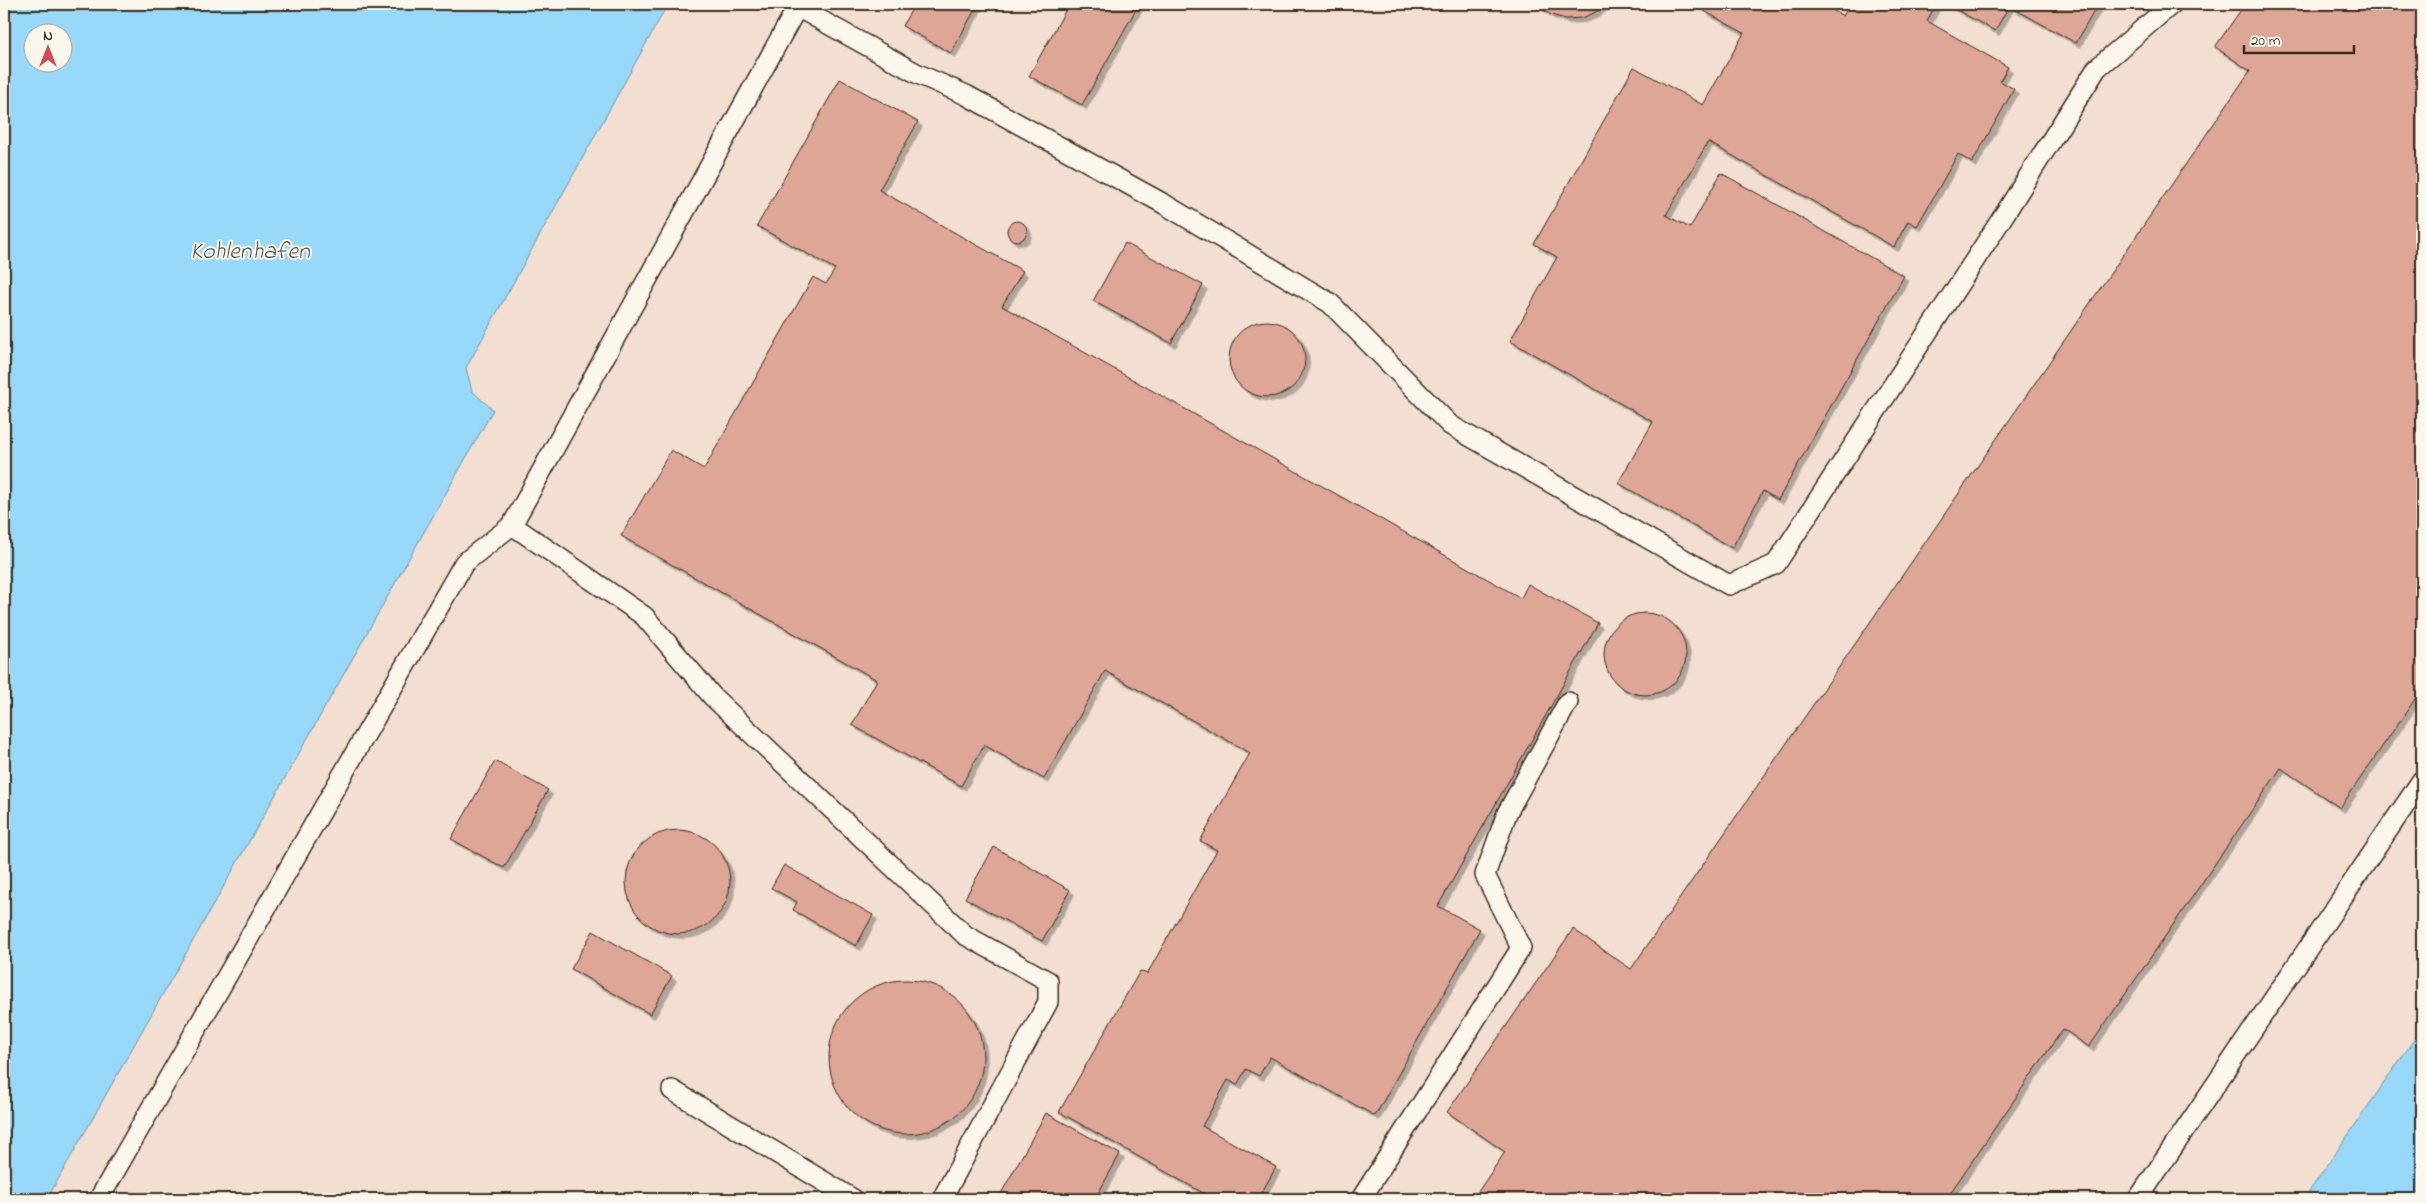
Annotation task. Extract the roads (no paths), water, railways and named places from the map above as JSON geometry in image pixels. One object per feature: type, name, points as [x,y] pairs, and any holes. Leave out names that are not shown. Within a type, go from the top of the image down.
[{"type":"lane","points":[[99,1199],[464,563],[512,525],[798,6],[918,74],[966,95],[1155,199],[1330,303],[1450,425],[1729,585],[1776,564],[1997,226],[2097,68],[2172,4]]},
{"type":"lane","points":[[512,525],[644,616],[714,697],[965,935],[1048,981],[1048,1002],[942,1199]]},
{"type":"lane","points":[[1360,1199],[1521,948],[1485,875],[1507,812],[1568,702]]},
{"type":"lane","points":[[2138,1199],[2422,780]]},
{"type":"lane","points":[[672,1090],[853,1199]]},
{"type":"water","name":"Kohlenhafen","points":[[4,4],[668,4],[466,368],[472,391],[493,410],[47,1199],[4,1199]]},
{"type":"water","points":[[2422,1028],[2422,1199],[2304,1199]]}]
